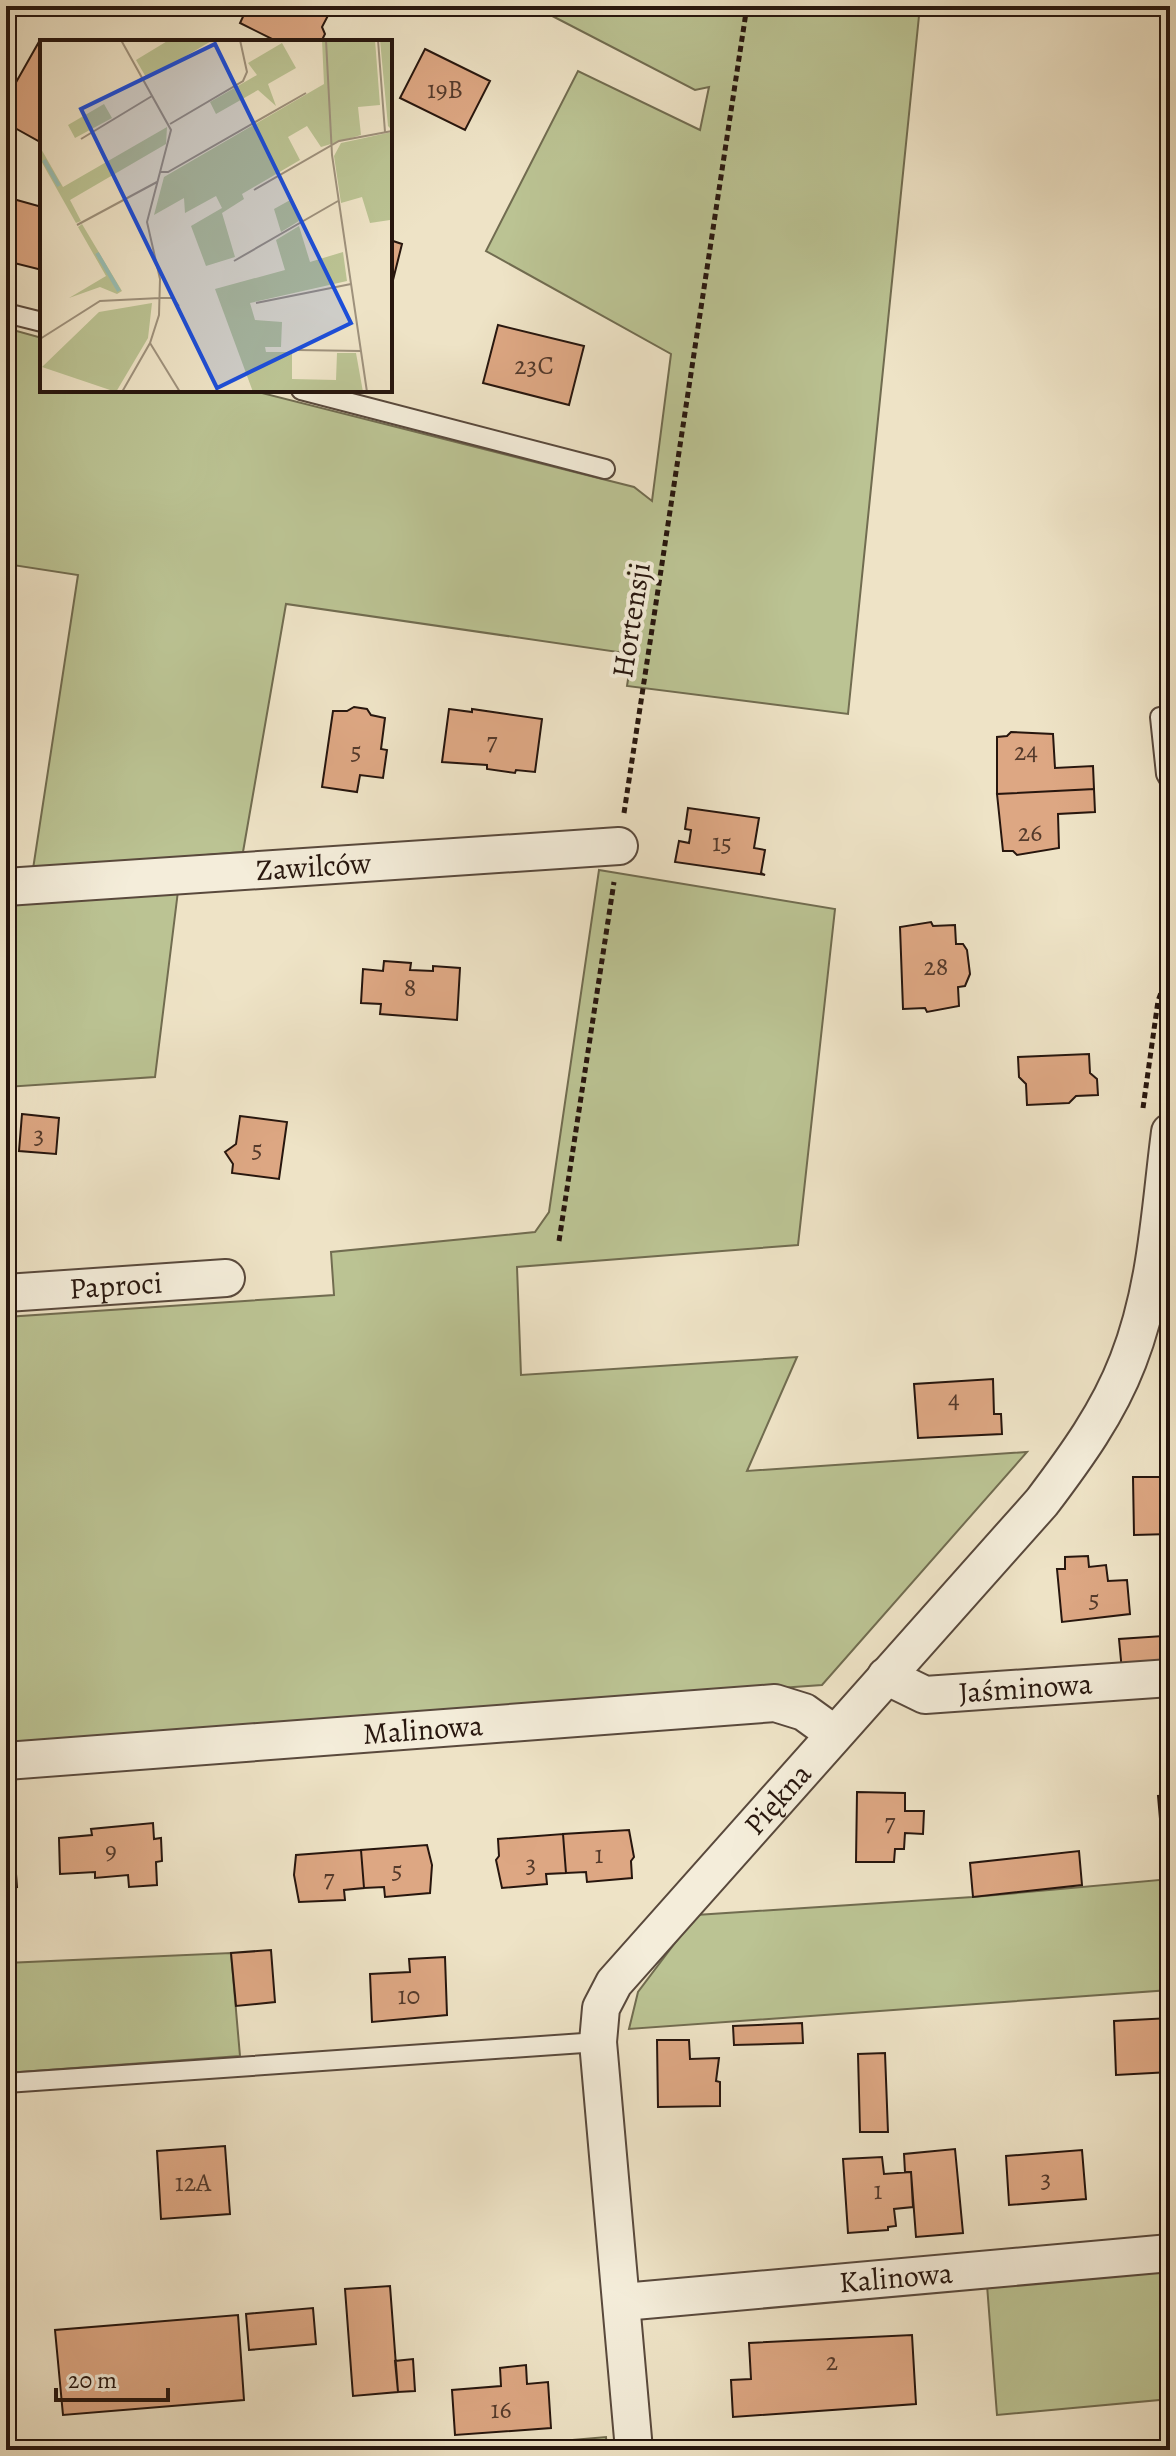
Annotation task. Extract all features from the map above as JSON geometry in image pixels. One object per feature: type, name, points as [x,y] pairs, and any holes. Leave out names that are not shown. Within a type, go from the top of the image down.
[{"type":"street","name":"Zawilców","points":[[6,887],[619,846]]},
{"type":"street","name":"Piękna","points":[[634,2450],[598,2042],[601,2008],[614,1983],[833,1733],[1042,1502],[1096,1427],[1128,1360],[1153,1273],[1163,1210],[1156,1121]]},
{"type":"street","name":"Paproci","points":[[6,1293],[226,1278]]},
{"type":"street","name":"Jaśminowa","points":[[886,1676],[925,1695],[1170,1678]]},
{"type":"street","name":"Malinowa","points":[[6,1761],[775,1703],[804,1712],[833,1733]]},
{"type":"street","name":"Kalinowa","points":[[623,2302],[1170,2253]]},
{"type":"lane","points":[[6,313],[40,322]]},
{"type":"lane","points":[[309,392],[605,469]]},
{"type":"lane","points":[[1160,717],[1166,774],[1170,781]]},
{"type":"lane","points":[[6,2083],[598,2042]]},
{"type":"path","name":"Hortensji","points":[[559,1241],[747,6]]},
{"type":"path","points":[[1156,1121],[1158,1001],[1170,968]]},
{"type":"green space","points":[[533,6],[920,6],[848,714],[627,686],[632,654],[286,604],[243,852],[33,869],[78,575],[6,564],[6,328],[40,337],[40,392],[258,392],[634,487],[652,501],[671,354],[486,251],[578,71],[700,130],[709,87],[695,90]]},
{"type":"green space","points":[[599,870],[835,909],[798,1245],[517,1267],[521,1375],[797,1357],[747,1471],[1027,1452],[822,1685],[6,1743],[6,1317],[334,1295],[331,1252],[535,1232],[549,1212]]},
{"type":"green space","points":[[178,891],[155,1077],[6,1087],[6,959],[14,904]]},
{"type":"green space","points":[[1170,1879],[1170,1990],[629,2029],[638,1992],[696,1915],[973,1897]]},
{"type":"green space","points":[[231,1953],[240,2056],[6,2073],[6,1963]]},
{"type":"green space","points":[[1170,2271],[1170,2399],[997,2415],[987,2285]]},
{"type":"green space","points":[[606,2437],[607,2450],[457,2450]]},
{"type":"building","points":[[248,6],[333,6],[322,27],[325,34],[322,40],[274,40],[240,23]]},
{"type":"building","points":[[40,40],[40,142],[6,123],[6,100]]},
{"type":"building","points":[[425,49],[490,81],[465,130],[400,98]]},
{"type":"building","points":[[6,197],[40,206],[40,270],[6,261]]},
{"type":"building","points":[[392,241],[402,244],[392,284]]},
{"type":"building","points":[[498,325],[584,346],[569,405],[483,383]]},
{"type":"building","points":[[354,707],[367,709],[371,715],[385,718],[381,749],[387,750],[383,778],[360,775],[357,792],[322,787],[333,711],[347,711]]},
{"type":"building","points":[[449,709],[472,712],[472,709],[542,719],[535,772],[516,770],[515,773],[487,769],[487,765],[442,762]]},
{"type":"building","points":[[6,711],[15,712],[14,747],[9,751],[6,771]]},
{"type":"building","points":[[1011,732],[1053,734],[1055,768],[1093,766],[1094,789],[997,794],[997,737],[1007,736]]},
{"type":"building","points":[[1094,789],[1095,812],[1058,814],[1059,848],[1017,855],[1013,851],[1003,851],[997,794]]},
{"type":"building","points":[[688,808],[759,818],[754,848],[765,850],[761,873],[765,875],[675,862],[679,841],[689,843],[691,830],[685,829]]},
{"type":"building","points":[[931,922],[933,926],[955,925],[956,944],[963,944],[967,950],[970,974],[965,986],[958,987],[959,1006],[927,1012],[925,1008],[903,1009],[900,927]]},
{"type":"building","points":[[384,961],[411,963],[410,970],[433,971],[433,966],[460,968],[457,1020],[380,1014],[381,1004],[361,1003],[363,969],[383,971]]},
{"type":"building","points":[[1089,1054],[1090,1073],[1097,1079],[1098,1095],[1076,1096],[1069,1103],[1027,1105],[1026,1084],[1019,1077],[1018,1057]]},
{"type":"building","points":[[22,1114],[59,1118],[56,1154],[19,1151]]},
{"type":"building","points":[[240,1116],[287,1122],[279,1179],[232,1173],[233,1164],[225,1152],[236,1144]]},
{"type":"building","points":[[993,1379],[994,1414],[1001,1414],[1002,1434],[918,1438],[914,1384]]},
{"type":"building","points":[[1133,1477],[1170,1477],[1170,1534],[1134,1535]]},
{"type":"building","points":[[1088,1556],[1089,1567],[1106,1565],[1108,1581],[1127,1580],[1130,1614],[1062,1622],[1057,1569],[1065,1569],[1065,1557]]},
{"type":"building","points":[[1163,1636],[1165,1668],[1122,1671],[1119,1639]]},
{"type":"building","points":[[857,1792],[905,1793],[905,1811],[924,1811],[923,1834],[905,1833],[904,1849],[895,1849],[894,1862],[856,1862]]},
{"type":"building","points":[[1170,1795],[1170,1830],[1161,1830],[1158,1796]]},
{"type":"building","points":[[153,1823],[154,1839],[161,1838],[162,1861],[156,1862],[157,1885],[129,1887],[128,1875],[95,1878],[95,1872],[60,1874],[59,1838],[92,1835],[91,1829]]},
{"type":"building","points":[[629,1830],[634,1857],[631,1861],[632,1878],[587,1882],[586,1872],[566,1873],[563,1834]]},
{"type":"building","points":[[563,1834],[566,1873],[546,1874],[547,1884],[502,1888],[496,1860],[499,1856],[498,1839]]},
{"type":"building","points":[[6,1835],[13,1835],[17,1887],[6,1888]]},
{"type":"building","points":[[427,1845],[432,1865],[430,1893],[385,1897],[384,1887],[364,1888],[361,1850]]},
{"type":"building","points":[[361,1850],[364,1888],[344,1890],[345,1900],[299,1902],[294,1875],[296,1855]]},
{"type":"building","points":[[1079,1851],[1082,1885],[973,1897],[970,1863]]},
{"type":"building","points":[[271,1950],[275,2002],[236,2006],[231,1953]]},
{"type":"building","points":[[445,1957],[447,2015],[372,2022],[370,1974],[410,1972],[409,1959]]},
{"type":"building","points":[[1170,2018],[1170,2072],[1116,2075],[1114,2021]]},
{"type":"building","points":[[802,2023],[803,2043],[734,2045],[733,2026]]},
{"type":"building","points":[[657,2040],[689,2040],[690,2059],[719,2058],[716,2081],[720,2082],[720,2106],[658,2107]]},
{"type":"building","points":[[885,2053],[888,2132],[860,2132],[858,2054]]},
{"type":"building","points":[[225,2146],[230,2214],[161,2219],[157,2151]]},
{"type":"building","points":[[955,2149],[963,2233],[916,2237],[911,2172],[905,2172],[904,2154]]},
{"type":"building","points":[[1082,2150],[1086,2199],[1009,2205],[1006,2156]]},
{"type":"building","points":[[882,2157],[884,2174],[911,2172],[913,2207],[894,2209],[896,2226],[888,2227],[888,2230],[848,2233],[843,2159]]},
{"type":"building","points":[[390,2286],[398,2392],[353,2396],[345,2289]]},
{"type":"building","points":[[313,2308],[316,2344],[249,2350],[246,2314]]},
{"type":"building","points":[[238,2315],[244,2400],[63,2415],[55,2330]]},
{"type":"building","points":[[912,2335],[916,2404],[733,2417],[731,2380],[751,2379],[749,2343]]},
{"type":"building","points":[[413,2359],[415,2391],[398,2392],[395,2361]]},
{"type":"building","points":[[526,2365],[527,2384],[548,2382],[551,2428],[455,2435],[452,2390],[501,2386],[500,2368]]}]
